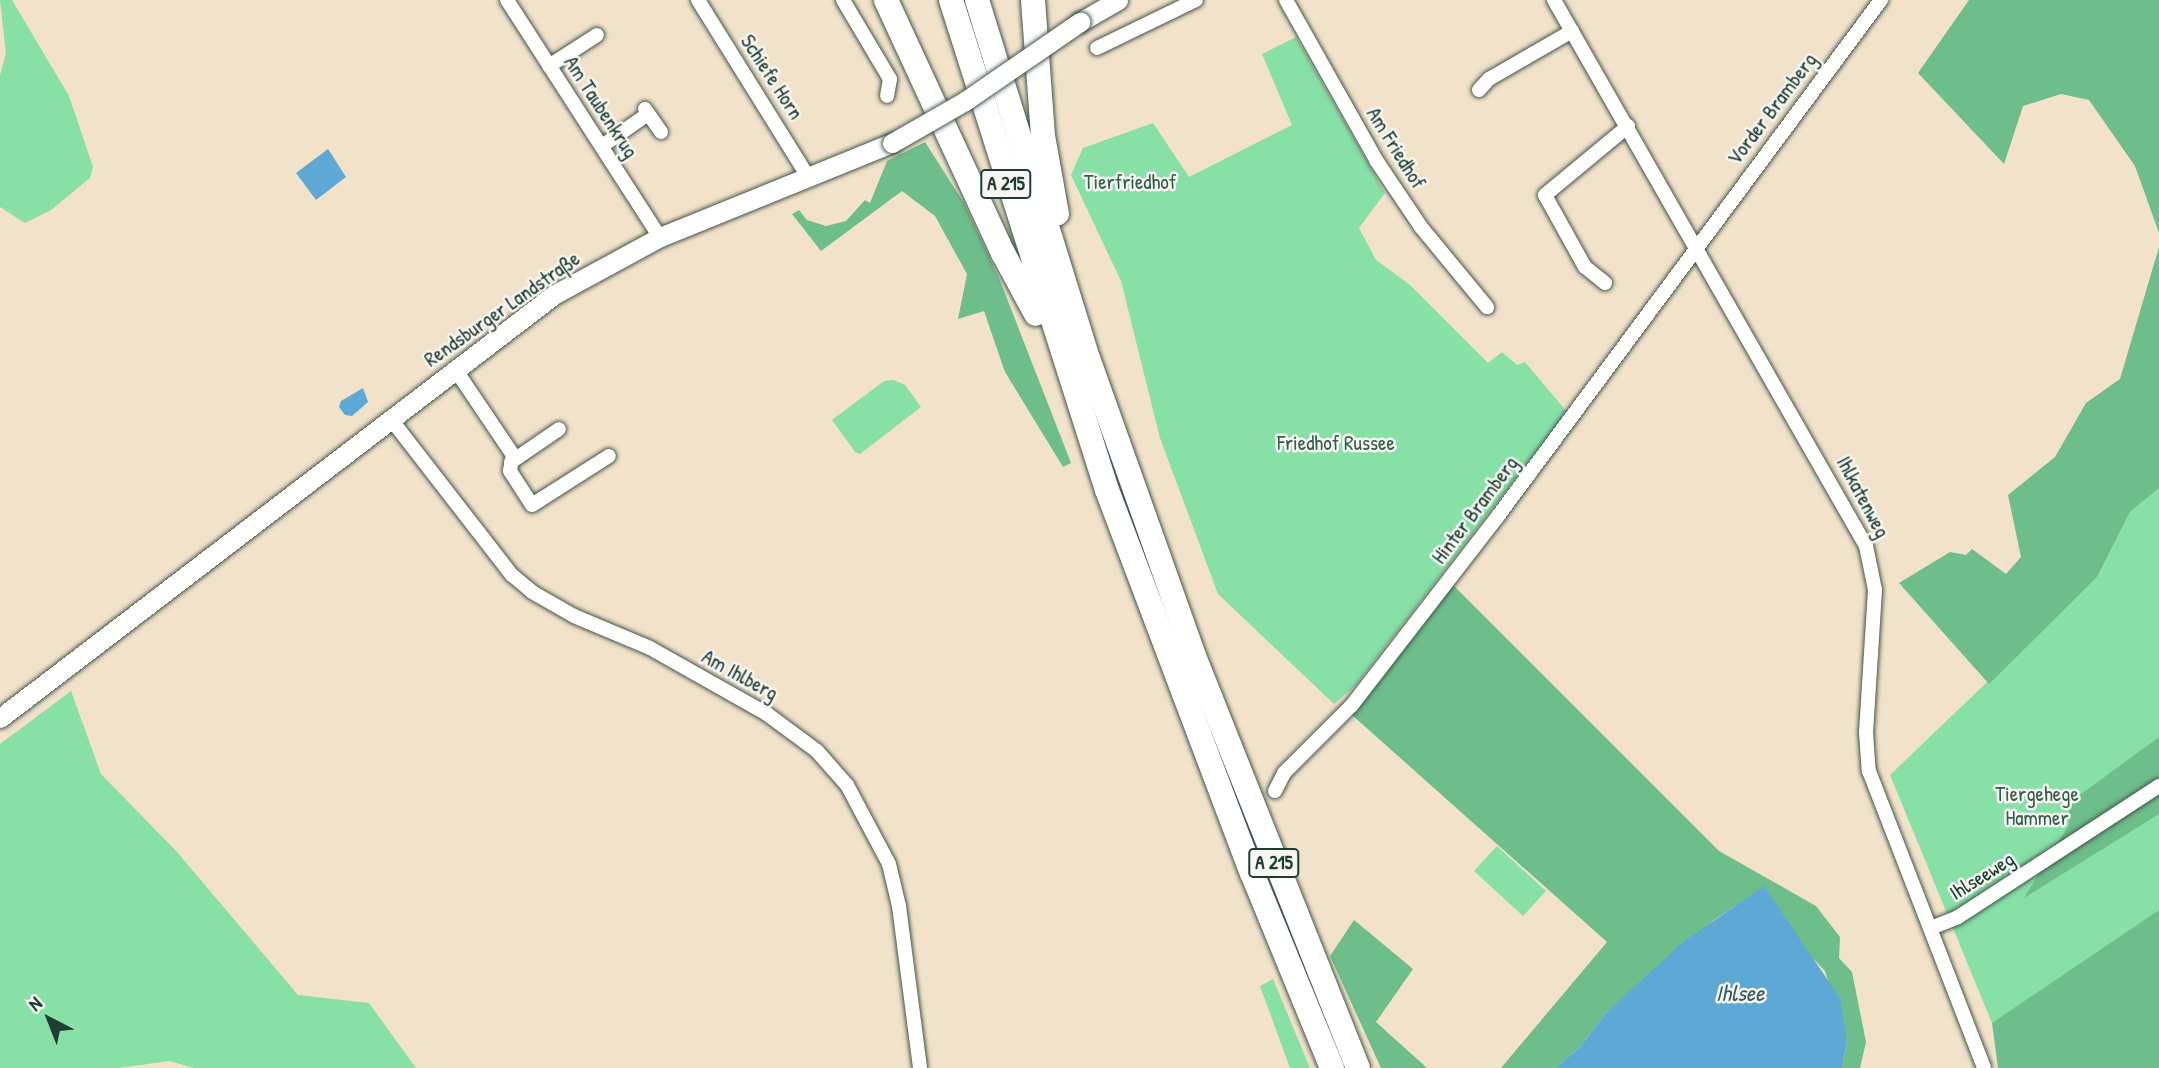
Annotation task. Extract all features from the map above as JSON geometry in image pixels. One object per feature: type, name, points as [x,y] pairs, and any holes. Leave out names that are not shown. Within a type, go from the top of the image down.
[{"type":"highway","points":[[886,0],[1003,253],[1077,362]]},
{"type":"highway","name":"A 215","points":[[951,0],[1077,362],[1185,703],[1332,1068]]},
{"type":"highway","name":"A 215","points":[[977,0],[1077,362],[1358,1068]]},
{"type":"highway","points":[[1033,0],[1048,167],[1077,362]]},
{"type":"street","name":"Am Taubenkrug","points":[[507,0],[660,237]]},
{"type":"street","name":"Schiefe Horn","points":[[698,0],[808,178]]},
{"type":"street","points":[[844,0],[890,79],[887,96]]},
{"type":"street","name":"Rendsburger Landstraße","points":[[0,718],[555,294],[660,237],[892,143],[965,101],[1080,22],[1118,0]]},
{"type":"street","points":[[1097,48],[1196,0]]},
{"type":"street","name":"Am Friedhof","points":[[1286,0],[1376,160],[1421,227],[1487,307]]},
{"type":"street","name":"Ihlkatenweg","points":[[1554,0],[1697,243],[1870,554],[1875,590],[1866,758],[1885,821],[1931,928],[1983,1068]]},
{"type":"street","name":"Vorder Bramberg","points":[[1697,243],[1881,0]]},
{"type":"street","points":[[1479,90],[1489,79],[1572,31]]},
{"type":"street","points":[[549,66],[596,34]]},
{"type":"street","points":[[601,146],[646,111],[661,132]]},
{"type":"street","points":[[1605,284],[1585,267],[1545,195],[1629,126]]},
{"type":"street","name":"Hinter Bramberg","points":[[1275,791],[1284,773],[1352,705],[1474,548],[1697,243]]},
{"type":"street","points":[[455,369],[513,455],[510,471],[532,505],[609,456]]},
{"type":"street","name":"Am Ihlberg","points":[[395,414],[512,575],[532,592],[574,616],[650,648],[767,714],[817,751],[847,785],[889,864],[899,906],[920,1068]]},
{"type":"street","points":[[511,462],[559,429]]},
{"type":"street","name":"Ihlseeweg","points":[[1931,928],[1958,917],[2159,786]]},
{"type":"green space","points":[[0,0],[12,0],[69,96],[93,167],[90,178],[51,210],[25,223],[0,207],[0,75],[6,54]]},
{"type":"green space","points":[[1969,0],[2159,0],[2159,233],[2135,166],[2089,100],[2061,94],[2023,106],[2004,164],[1918,73]]},
{"type":"green space","name":"Friedhof Russee","points":[[1296,37],[1385,193],[1359,228],[1376,260],[1410,285],[1488,363],[1502,352],[1517,365],[1525,362],[1567,412],[1354,687],[1334,704],[1218,594],[1160,438],[1121,281],[1071,175],[1083,148],[1153,123],[1189,177],[1292,125],[1262,54]]},
{"type":"green space","points":[[925,142],[964,203],[999,278],[1071,463],[1063,467],[1005,372],[984,311],[958,319],[967,274],[935,216],[902,191],[821,251],[792,214],[799,210],[807,220],[826,226],[846,221],[865,200],[870,203],[887,161]]},
{"type":"green space","points":[[2159,247],[2159,488],[2130,512],[2097,577],[1989,684],[1899,583],[1950,552],[1966,555],[1972,549],[2006,574],[2021,557],[2008,495],[2055,457],[2086,403],[2120,379]]},
{"type":"green space","points":[[893,380],[905,385],[921,407],[860,454],[855,452],[832,420],[884,381]]},
{"type":"green space","name":"Tiergehege Hammer","points":[[2159,488],[2159,918],[1992,1023],[1890,775],[2097,577],[2130,512]]},
{"type":"green space","points":[[1453,585],[1719,851],[1816,906],[1840,937],[1839,958],[1852,972],[1866,1042],[1860,1068],[1842,1068],[1847,1042],[1825,971],[1805,950],[1764,887],[1714,920],[1606,1013],[1579,1048],[1555,1068],[1501,1068],[1607,942],[1352,715]]},
{"type":"green space","points":[[71,691],[101,774],[177,852],[298,995],[369,1003],[416,1068],[194,1068],[169,1061],[119,1068],[0,1068],[0,744]]},
{"type":"green space","points":[[2159,737],[2159,814],[2024,898],[2069,825],[2069,803]]},
{"type":"green space","points":[[1497,846],[1546,891],[1523,916],[1474,871]]},
{"type":"green space","points":[[2159,910],[2159,1068],[1998,1068],[1992,1023]]},
{"type":"green space","points":[[1354,920],[1413,969],[1376,1022],[1427,1068],[1381,1068],[1330,956]]},
{"type":"green space","points":[[1273,979],[1310,1068],[1290,1068],[1260,986]]},
{"type":"water","points":[[328,149],[346,177],[316,200],[296,173]]},
{"type":"water","points":[[363,388],[368,402],[352,416],[345,415],[339,407],[341,401]]},
{"type":"water","name":"Ihlsee","points":[[1764,886],[1840,998],[1847,1042],[1842,1068],[1555,1068],[1579,1048],[1606,1013],[1683,942]]},
{"type":"park label","name":"Tierfriedhof","points":[[1130,182]]}]
